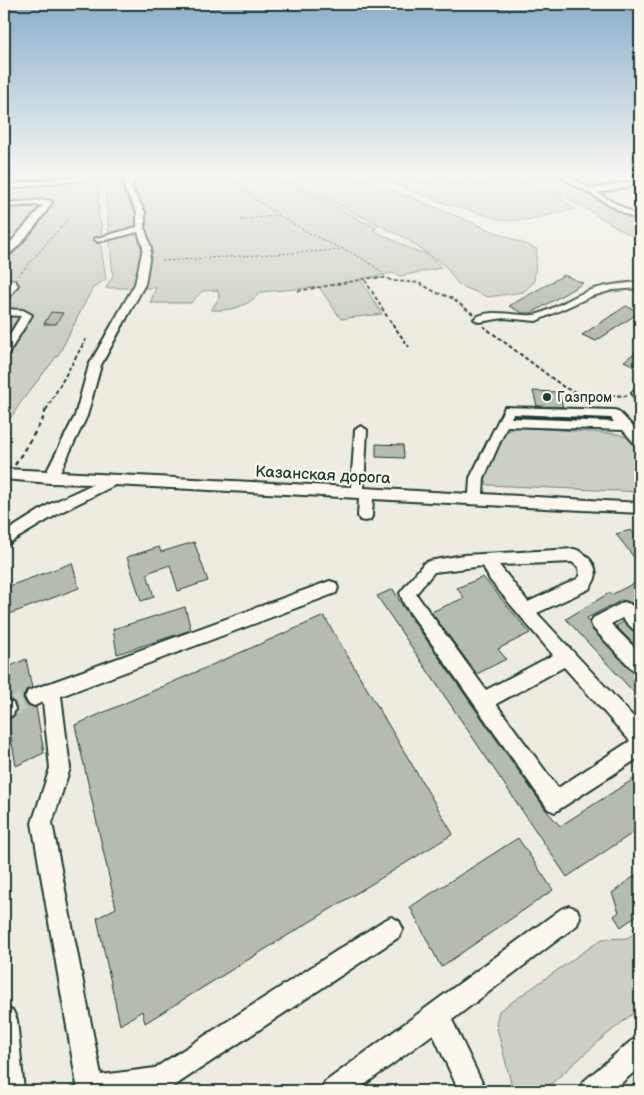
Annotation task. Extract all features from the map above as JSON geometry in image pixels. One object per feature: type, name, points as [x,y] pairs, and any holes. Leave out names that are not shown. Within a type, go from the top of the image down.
[{"type":"street","points":[[4,255],[8,244],[27,227]]},
{"type":"street","points":[[50,478],[81,416],[95,365],[140,284],[147,255],[147,248],[141,229],[98,239]]},
{"type":"street","points":[[4,298],[10,283]]},
{"type":"street","points":[[479,319],[504,315],[536,318],[589,294],[612,287],[640,284]]},
{"type":"street","points":[[4,312],[27,315],[4,352]]},
{"type":"street","points":[[476,500],[477,478],[503,422],[626,426],[640,441]]},
{"type":"street","points":[[361,430],[362,494],[365,516]]},
{"type":"street","name":"Казанская дорога","points":[[7,474],[50,478],[640,508]]},
{"type":"street","points":[[4,540],[26,525],[89,490],[116,480]]},
{"type":"street","points":[[526,611],[583,584],[588,577],[588,570],[583,561],[574,555],[463,561],[429,567],[408,593],[410,599],[555,802],[640,746]]},
{"type":"street","points":[[488,560],[496,575],[526,611],[640,738]]},
{"type":"street","points":[[330,588],[43,694],[60,768],[42,823],[91,1090],[159,1081],[391,929]]},
{"type":"street","points":[[640,625],[624,609],[599,623],[640,666]]},
{"type":"street","points":[[483,701],[566,657]]},
{"type":"street","points":[[334,1091],[569,917]]},
{"type":"street","points":[[437,1016],[473,1091]]},
{"type":"street","points":[[4,1020],[11,1091]]},
{"type":"street","points":[[592,1091],[640,1050]]},
{"type":"path","points":[[10,283],[61,227]]},
{"type":"path","points":[[302,227],[341,250],[376,267],[386,278]]},
{"type":"path","points":[[162,261],[341,250]]},
{"type":"path","points":[[298,291],[386,278],[419,283],[437,293],[450,296],[479,319],[486,330],[565,388],[578,393],[637,396]]},
{"type":"path","points":[[365,280],[388,318],[409,347]]},
{"type":"path","points":[[7,474],[42,421],[49,402],[86,339]]},
{"type":"shaded area","points":[[4,227],[101,227],[102,237],[100,240],[106,279],[92,289],[60,352],[21,402],[4,428]]},
{"type":"shaded area","points":[[109,227],[375,227],[377,228],[373,230],[427,255],[441,268],[400,276],[393,273],[360,279],[382,314],[341,319],[319,287],[261,292],[244,305],[226,310],[211,310],[219,298],[218,290],[202,291],[191,303],[150,303],[156,288],[106,288],[113,276]]},
{"type":"shaded area","points":[[383,227],[483,227],[537,249],[534,282],[523,292],[488,297],[459,285],[445,266],[405,238]]},
{"type":"shaded area","points":[[616,227],[640,227],[640,241]]},
{"type":"shaded area","points":[[517,427],[618,434],[626,437],[640,449],[640,492],[487,485],[485,479],[505,432]]},
{"type":"shaded area","points":[[640,930],[640,1008],[543,1091],[513,1091],[496,1024],[499,1011],[602,939],[627,938]]},
{"type":"building","points":[[564,275],[583,283],[532,313],[522,313],[509,306]]},
{"type":"building","points":[[626,306],[640,312],[596,341],[582,335]]},
{"type":"building","points":[[51,312],[63,313],[56,324],[44,324]]},
{"type":"building","points":[[640,349],[640,362],[634,366],[624,361]]},
{"type":"building","name":"Газпром","points":[[533,391],[559,392],[563,407],[537,406]]},
{"type":"building","points":[[376,444],[403,445],[404,458],[376,457]]},
{"type":"building","points":[[631,530],[640,541],[640,565],[616,534]]},
{"type":"building","points":[[194,542],[208,581],[178,591],[170,565],[147,573],[154,597],[141,601],[127,557],[159,547],[161,552]]},
{"type":"building","points":[[72,563],[79,588],[4,616],[4,588]]},
{"type":"building","points":[[483,577],[530,633],[498,649],[506,659],[477,674],[431,612],[464,598],[457,588]]},
{"type":"building","points":[[640,580],[640,612],[631,603],[622,600],[587,618],[592,629],[633,672],[640,675],[640,699],[566,619],[609,593],[611,595]]},
{"type":"building","points":[[393,589],[402,605],[546,810],[560,826],[640,775],[640,828],[567,877],[377,596]]},
{"type":"building","points":[[185,607],[191,630],[117,654],[113,629]]},
{"type":"building","points":[[324,616],[453,834],[145,1023],[142,1011],[120,1025],[97,918],[116,908],[75,725]]},
{"type":"building","points":[[623,622],[640,636],[640,651],[616,626]]},
{"type":"building","points":[[26,659],[32,688],[26,690],[23,698],[27,705],[36,707],[44,753],[16,766],[8,719],[15,716],[17,708],[14,701],[4,699],[4,669]]},
{"type":"building","points":[[518,838],[553,890],[441,967],[410,907]]},
{"type":"building","points":[[640,872],[640,913],[621,927],[614,916],[619,912],[612,893]]},
{"type":"tunnel","points":[[6,709],[34,697]]},
{"type":"place","name":"Газпром","points":[[547,397]]}]
